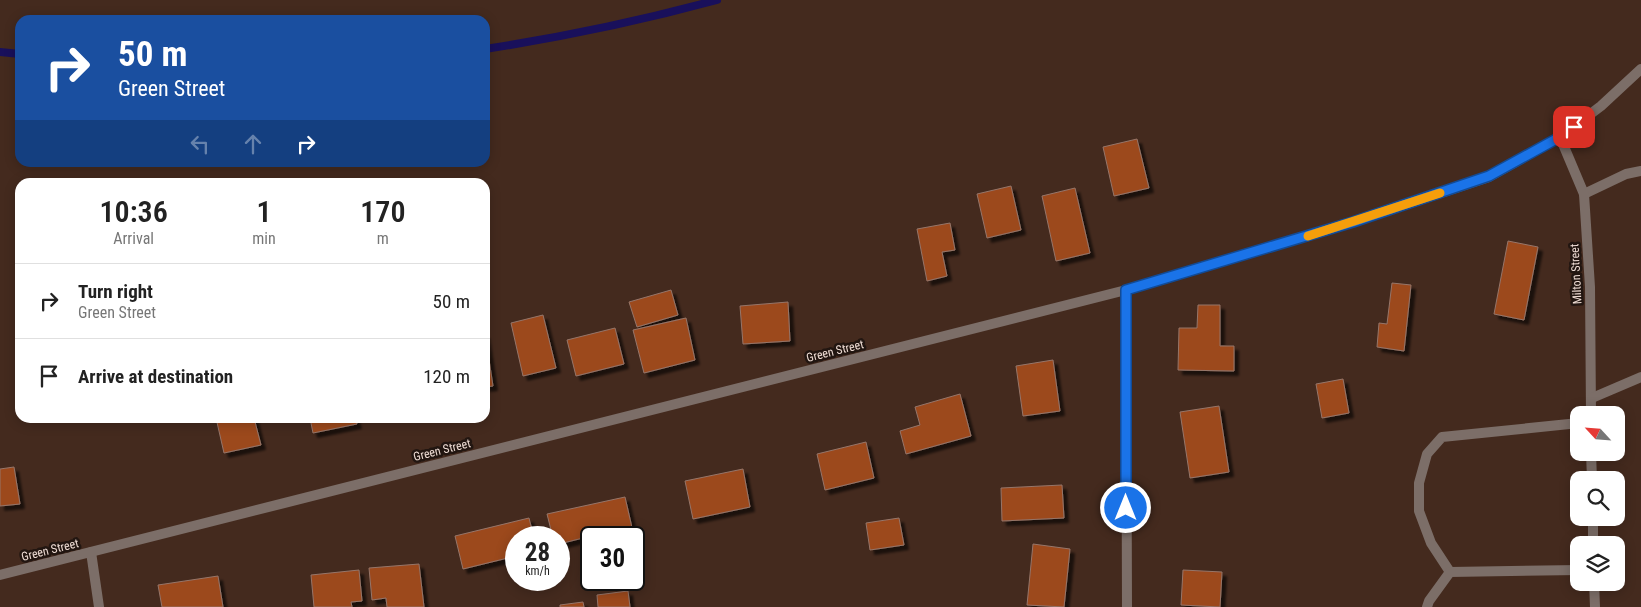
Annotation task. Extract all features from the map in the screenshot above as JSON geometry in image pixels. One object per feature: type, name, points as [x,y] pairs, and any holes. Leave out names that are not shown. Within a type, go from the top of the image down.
[{"type":"street","name":"Green Street","points":[[0,576],[1126,290],[1353,222],[1489,176],[1560,137],[1601,106],[1641,69]]},
{"type":"street","name":"Milton Street","points":[[1560,137],[1584,194],[1590,287],[1592,406]]},
{"type":"street","points":[[1584,194],[1626,174],[1641,171]]},
{"type":"street","points":[[1126,290],[1127,607]]},
{"type":"street","points":[[1592,398],[1641,377]]},
{"type":"street","points":[[1450,572],[1431,543],[1419,510],[1418,483],[1427,454],[1442,437],[1570,424]]},
{"type":"street","points":[[91,552],[99,607]]},
{"type":"street","points":[[1450,572],[1570,570]]},
{"type":"street","points":[[1427,607],[1429,601],[1450,572]]},
{"type":"street","points":[[1594,591],[1595,607]]},
{"type":"building","points":[[1137,139],[1149,188],[1114,196],[1103,147]]},
{"type":"building","points":[[1011,186],[1021,230],[987,238],[977,194]]},
{"type":"building","points":[[1075,188],[1090,253],[1056,261],[1042,196]]},
{"type":"building","points":[[950,223],[955,250],[942,252],[947,276],[927,281],[917,229]]},
{"type":"building","points":[[1508,241],[1538,247],[1524,320],[1494,314]]},
{"type":"building","points":[[1392,283],[1411,285],[1404,351],[1377,347],[1379,323],[1387,324]]},
{"type":"building","points":[[671,290],[678,315],[637,327],[629,302]]},
{"type":"building","points":[[788,302],[790,341],[743,344],[740,306]]},
{"type":"building","points":[[1198,305],[1220,305],[1220,346],[1234,346],[1234,371],[1178,370],[1179,328],[1197,328]]},
{"type":"building","points":[[543,315],[556,368],[523,376],[511,323]]},
{"type":"building","points":[[686,318],[695,360],[644,373],[633,330]]},
{"type":"building","points":[[615,328],[624,364],[576,376],[567,340]]},
{"type":"building","points":[[1053,360],[1060,411],[1023,416],[1016,366]]},
{"type":"building","points":[[490,366],[493,386],[490,386]]},
{"type":"building","points":[[1343,379],[1349,413],[1322,418],[1316,384]]},
{"type":"building","points":[[960,394],[971,436],[906,454],[900,431],[920,425],[915,407]]},
{"type":"building","points":[[1219,406],[1229,472],[1190,478],[1180,412]]},
{"type":"building","points":[[217,423],[255,423],[261,445],[224,453]]},
{"type":"building","points":[[311,423],[357,424],[313,433]]},
{"type":"building","points":[[866,442],[874,478],[825,490],[817,454]]},
{"type":"building","points":[[14,467],[20,504],[0,506],[0,469]]},
{"type":"building","points":[[743,469],[750,507],[693,519],[685,481]]},
{"type":"building","points":[[1062,485],[1064,518],[1002,521],[1001,488]]},
{"type":"building","points":[[625,497],[632,526],[580,526],[580,539],[570,541],[570,526],[550,526],[547,514]]},
{"type":"building","points":[[529,518],[531,526],[505,526],[505,559],[463,569],[455,536]]},
{"type":"building","points":[[899,518],[904,545],[870,550],[866,523]]},
{"type":"building","points":[[1033,544],[1070,549],[1064,607],[1027,605]]},
{"type":"building","points":[[419,564],[424,607],[387,607],[386,598],[372,600],[369,568]]},
{"type":"building","points":[[359,570],[362,601],[351,602],[352,607],[314,607],[311,575]]},
{"type":"building","points":[[1183,570],[1222,572],[1220,607],[1181,605]]},
{"type":"building","points":[[218,576],[223,607],[162,607],[158,585]]},
{"type":"building","points":[[628,591],[630,607],[598,607],[597,595]]},
{"type":"building","points":[[583,602],[584,607],[560,607],[560,605]]},
{"type":"waterway","points":[[490,48],[601,28],[717,0]]},
{"type":"waterway","points":[[0,52],[15,54]]},
{"type":"slow traffic","points":[[1308,236],[1440,193]]},
{"type":"route","points":[[1126,508],[1126,290],[1353,222],[1489,176],[1560,137],[1574,127]]}]
